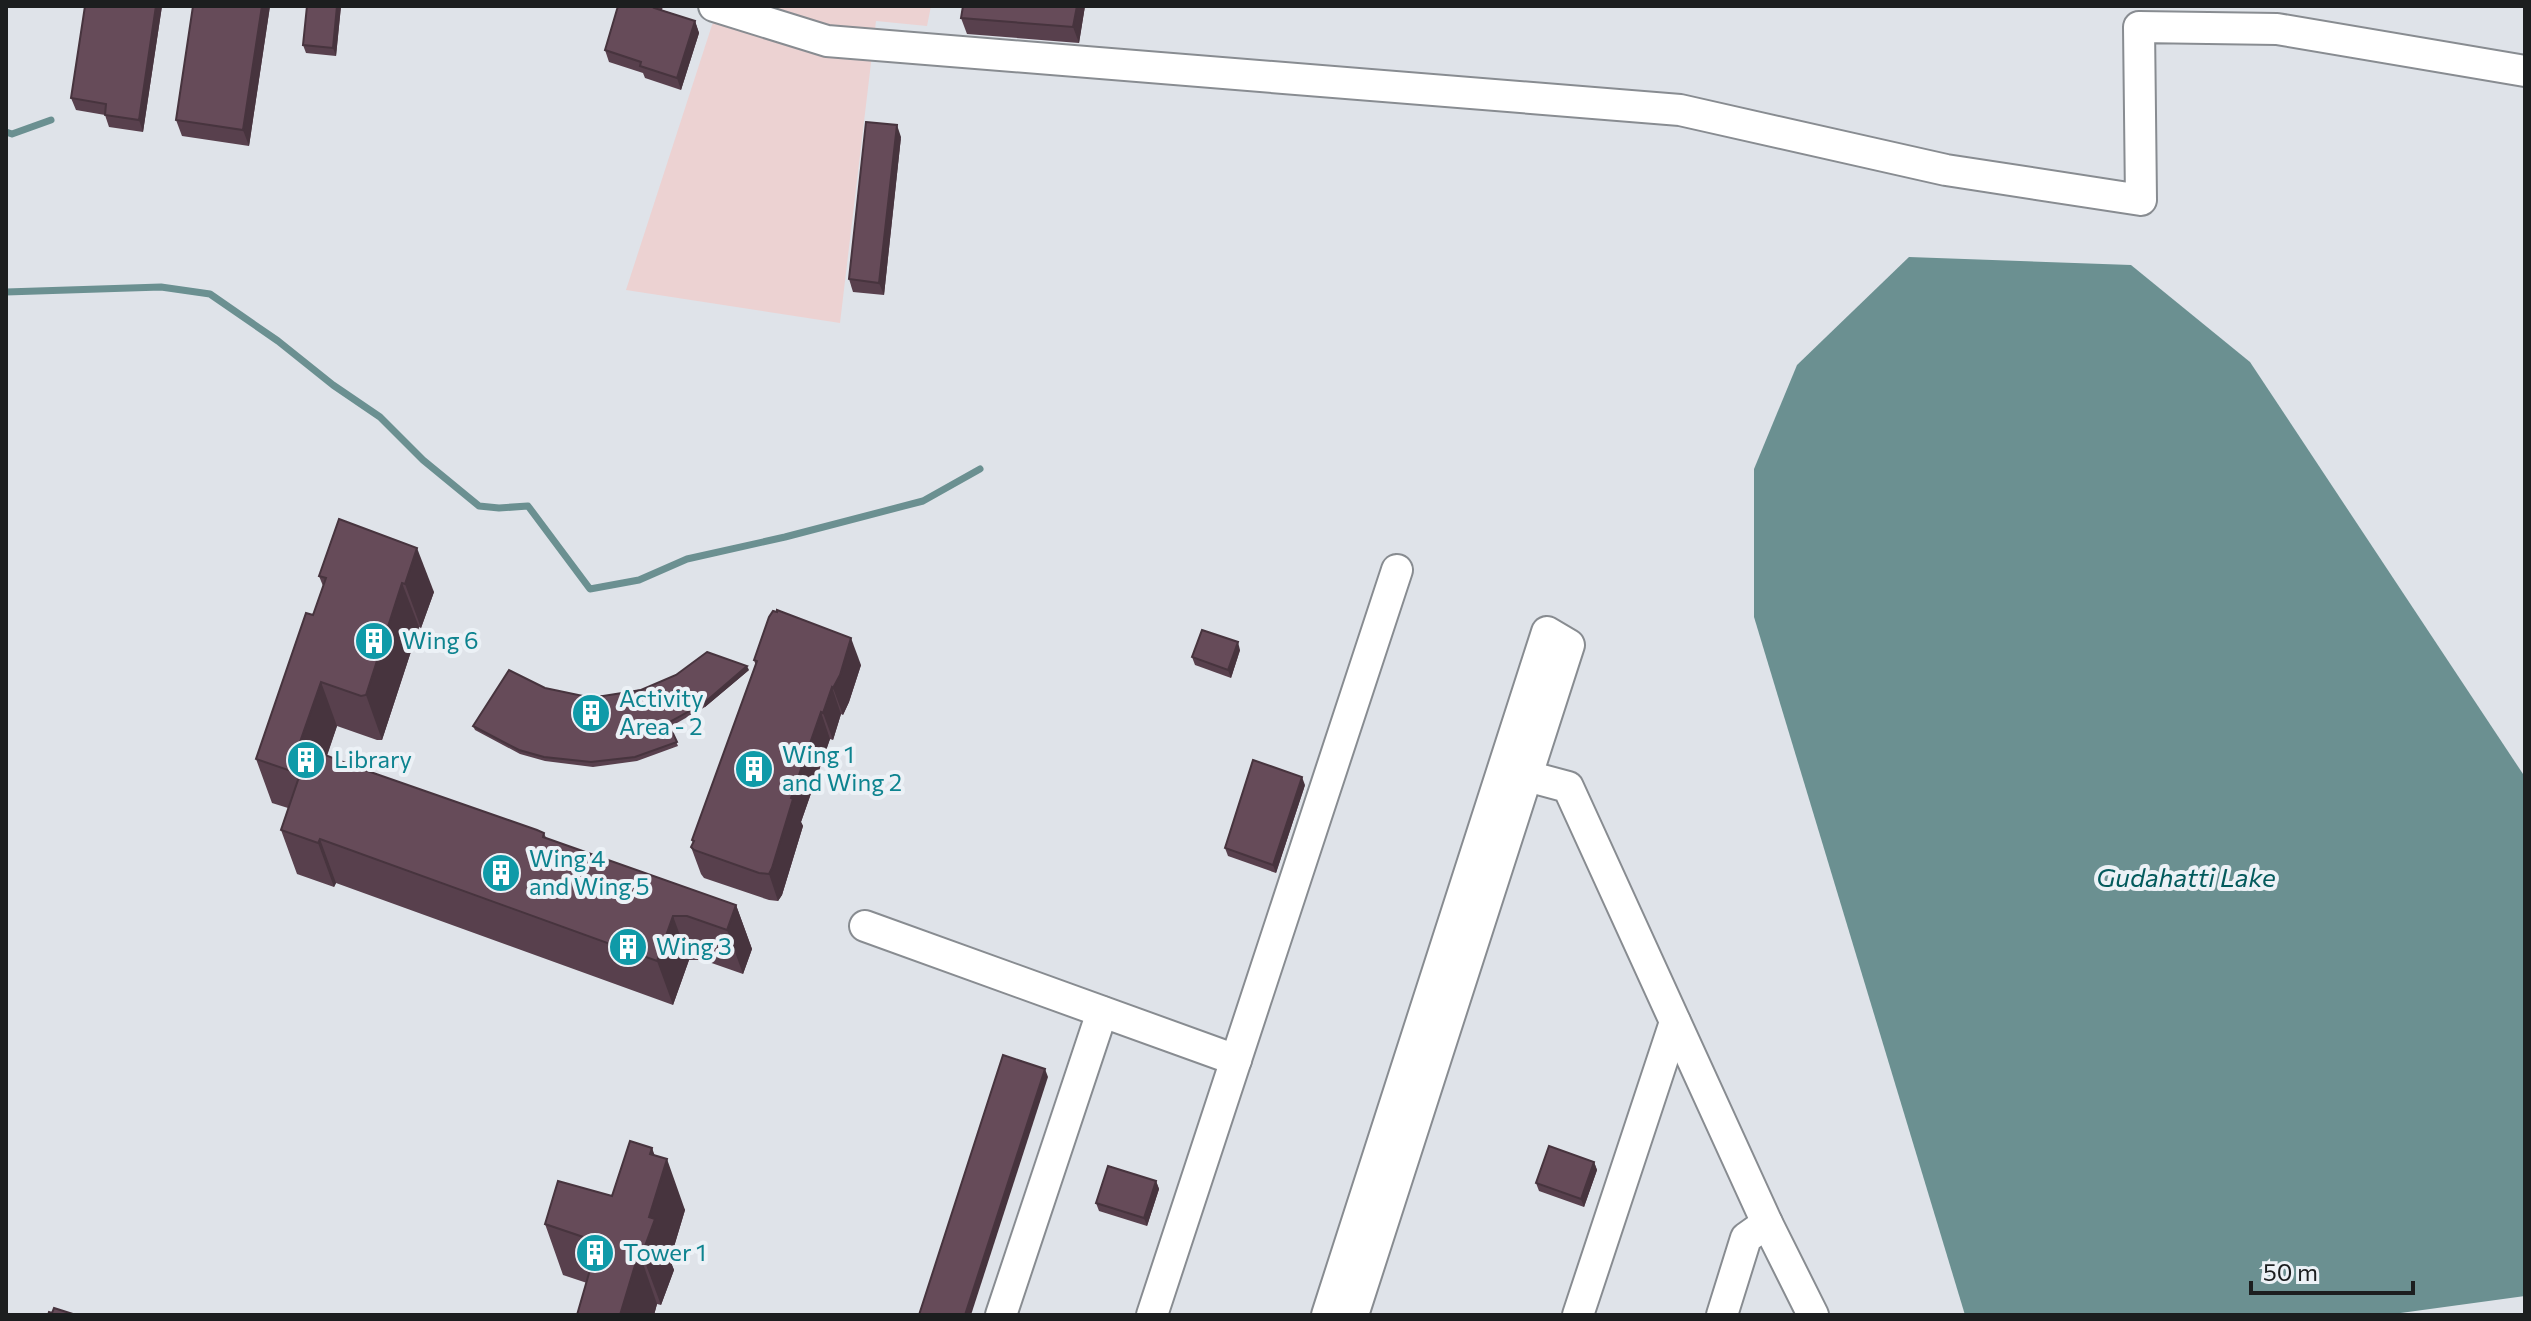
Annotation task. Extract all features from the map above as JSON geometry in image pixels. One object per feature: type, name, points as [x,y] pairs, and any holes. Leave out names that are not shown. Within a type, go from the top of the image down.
[{"type":"street","points":[[714,6],[827,41],[1680,110],[1946,170],[2141,200],[2139,27],[2277,29],[2525,71]]},
{"type":"street","points":[[1152,1315],[1397,570]]},
{"type":"street","points":[[1327,1315],[1547,632],[1569,645],[1353,1315]]},
{"type":"street","points":[[1527,776],[1568,787],[1767,1223],[1813,1315]]},
{"type":"street","points":[[865,926],[1236,1060]]},
{"type":"street","points":[[1001,1315],[1102,1012]]},
{"type":"street","points":[[1578,1315],[1675,1022]]},
{"type":"street","points":[[1722,1315],[1746,1238],[1767,1223]]},
{"type":"shaded area","points":[[724,6],[931,6],[927,26],[876,21],[840,323],[626,290],[712,25]]},
{"type":"water","name":"Gudahatti Lake","points":[[1909,257],[2131,265],[2250,362],[2525,777],[2525,1296],[2386,1315],[1965,1315],[1754,617],[1754,469],[1797,365]]},
{"type":"building","points":[[85,6],[156,6],[139,120],[105,115],[106,104],[71,98]]},
{"type":"building","points":[[193,6],[262,6],[243,130],[176,120]]},
{"type":"building","points":[[307,6],[337,6],[333,48],[303,45]]},
{"type":"building","points":[[618,6],[655,6],[695,21],[677,78],[605,50]]},
{"type":"building","points":[[963,6],[1077,6],[1073,27],[961,18]]},
{"type":"building","points":[[866,122],[897,125],[879,283],[849,279]]},
{"type":"building","points":[[339,519],[417,548],[405,584],[402,583],[366,695],[321,682],[299,745],[537,830],[544,833],[543,837],[736,905],[727,930],[687,916],[673,916],[657,961],[320,839],[318,843],[281,830],[300,774],[256,759],[306,613],[313,615],[326,578],[319,576]]},
{"type":"building","points":[[777,610],[851,638],[840,675],[821,712],[791,798],[769,874],[691,847],[757,661],[754,660],[769,617]]},
{"type":"building","points":[[1202,630],[1238,642],[1228,670],[1192,657]]},
{"type":"building","name":"Activity Area - 2","points":[[707,652],[747,666],[704,703],[668,723],[677,742],[635,757],[591,762],[544,757],[519,750],[473,726],[509,670],[545,688],[583,696],[603,696],[641,690],[676,675]]},
{"type":"building","points":[[1253,760],[1302,777],[1273,865],[1225,848]]},
{"type":"building","points":[[1003,1055],[1045,1069],[965,1315],[919,1315]]},
{"type":"building","points":[[630,1141],[652,1148],[650,1154],[667,1159],[649,1217],[655,1219],[642,1254],[639,1252],[620,1315],[577,1315],[598,1242],[545,1224],[558,1181],[612,1196]]},
{"type":"building","points":[[1549,1146],[1594,1162],[1581,1199],[1536,1183]]},
{"type":"building","points":[[1108,1166],[1156,1181],[1144,1218],[1096,1203]]},
{"type":"building","points":[[54,1308],[76,1315],[48,1315]]},
{"type":"waterway","points":[[6,132],[12,134],[51,120]]},
{"type":"waterway","points":[[6,292],[161,287],[210,294],[380,417],[423,460],[479,506],[528,506],[590,589],[639,580],[687,559],[923,501],[980,469]]},
{"type":"place","name":"Wing 6","points":[[374,641]]},
{"type":"place","name":"Activity Area - 2","points":[[591,713]]},
{"type":"place","name":"Library","points":[[306,760]]},
{"type":"place","name":"Wing 1 and Wing 2","points":[[754,769]]},
{"type":"place","name":"Wing 4 and Wing 5","points":[[501,873]]},
{"type":"place","name":"Wing 3","points":[[628,947]]},
{"type":"place","name":"Tower 1","points":[[595,1253]]}]
